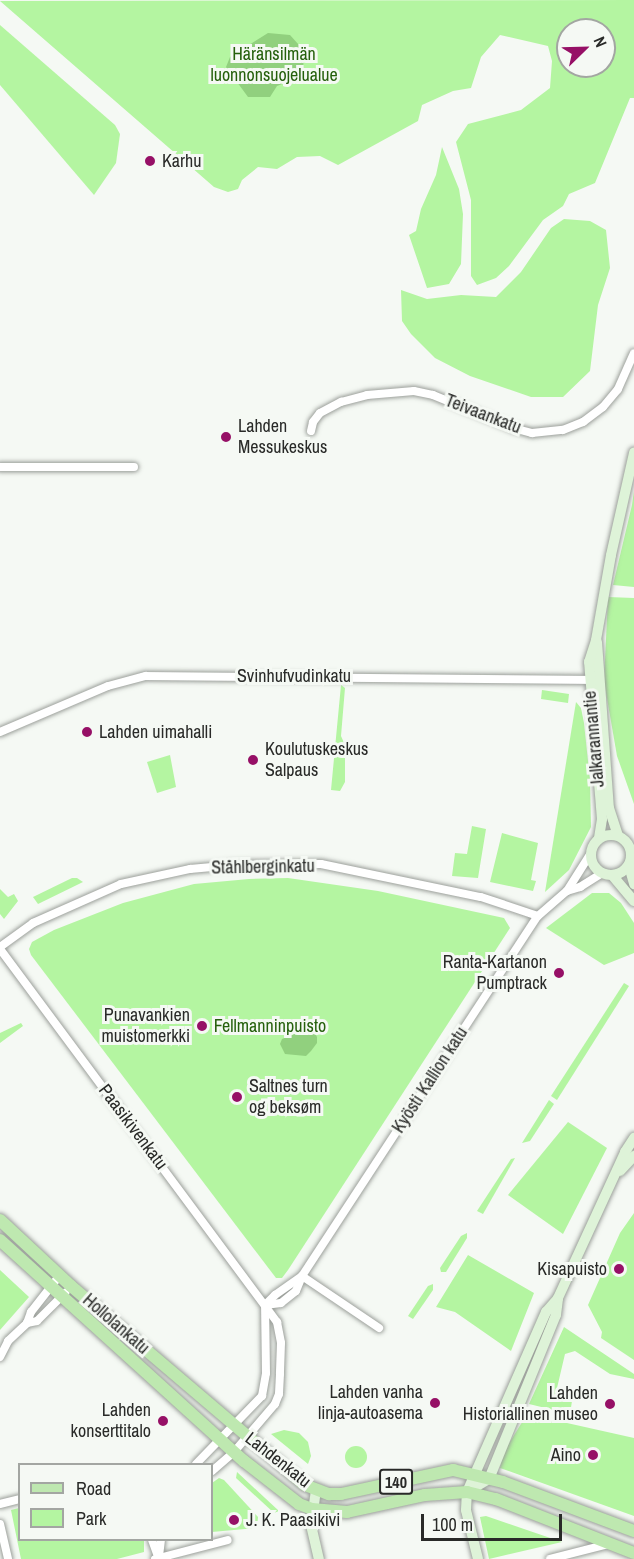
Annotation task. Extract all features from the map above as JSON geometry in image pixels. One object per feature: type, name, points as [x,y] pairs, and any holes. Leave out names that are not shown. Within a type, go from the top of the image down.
[{"type":"main road","name":"Jalkarannantie","points":[[618,835],[609,808],[594,680],[588,662],[596,640],[611,555],[634,453]]},
{"type":"main road","name":"Jalkarannantie","points":[[594,680],[602,819],[599,838]]},
{"type":"main road","points":[[634,884],[629,866],[632,853],[630,846],[618,835],[611,834],[599,838],[591,853],[594,865],[607,874],[634,901]]},
{"type":"main road","points":[[607,874],[621,873],[629,866]]},
{"type":"main road","points":[[478,1559],[466,1510],[467,1492],[546,1312],[558,1298],[625,1152],[634,1138]]},
{"type":"main road","points":[[616,1175],[634,1156]]},
{"type":"main road","name":"Hollolankatu","points":[[0,1220],[71,1286],[234,1426]]},
{"type":"main road","name":"Hollolankatu","points":[[0,1240],[222,1440]]},
{"type":"main road","points":[[467,1492],[489,1479],[556,1315],[558,1298]]},
{"type":"main road","name":"Lahdenkatu","points":[[234,1426],[305,1485],[329,1494],[352,1492],[453,1470],[476,1474],[634,1531]]},
{"type":"main road","name":"Lahdenkatu","points":[[222,1440],[270,1482],[295,1501],[312,1509],[347,1512],[425,1495],[467,1492],[496,1499],[634,1553]]},
{"type":"main road","points":[[316,1490],[311,1526],[319,1559]]},
{"type":"street","name":"Teivaankatu","points":[[311,431],[313,422],[320,413],[341,402],[368,395],[414,391],[433,395],[513,428],[532,433],[563,430],[583,422],[603,406],[618,389],[634,353]]},
{"type":"street","points":[[0,467],[134,467]]},
{"type":"street","name":"Svinhufvudinkatu","points":[[0,732],[108,686],[146,676],[594,680]]},
{"type":"street","name":"Kyösti Kallion katu","points":[[265,1305],[277,1305],[296,1291],[302,1276],[538,916],[567,891],[591,853]]},
{"type":"street","name":"Ståhlberginkatu","points":[[0,948],[33,923],[121,884],[190,869],[234,865],[321,864],[481,897],[538,916]]},
{"type":"street","name":"Kyösti Kallion katu","points":[[567,891],[607,874]]},
{"type":"street","name":"Paasikivenkatu","points":[[0,948],[278,1322],[281,1343],[279,1394],[266,1416],[234,1452],[213,1470]]},
{"type":"street","points":[[0,1357],[4,1343],[27,1323],[31,1312],[60,1275]]},
{"type":"street","points":[[302,1276],[379,1328]]},
{"type":"street","points":[[27,1323],[37,1321],[71,1286]]},
{"type":"street","points":[[197,1463],[222,1440],[262,1396],[266,1385],[265,1305]]},
{"type":"street","points":[[0,1504],[18,1500]]},
{"type":"street","points":[[0,1524],[8,1559]]},
{"type":"street","points":[[158,1558],[228,1540]]},
{"type":"street","points":[[153,1541],[158,1558]]},
{"type":"street","points":[[158,1558],[161,1541]]},
{"type":"street","points":[[550,1559],[609,1544]]},
{"type":"green space","name":"Häränsilmän luonnonsuojelualue","points":[[634,0],[634,98],[630,98],[595,183],[569,194],[563,206],[543,220],[509,266],[496,278],[477,285],[471,276],[471,200],[456,142],[468,124],[521,110],[550,88],[552,61],[548,46],[500,35],[481,57],[471,88],[453,91],[422,105],[418,121],[338,165],[320,156],[297,157],[277,169],[258,167],[242,180],[238,189],[228,192],[214,187],[0,1]]},
{"type":"green space","points":[[0,25],[115,125],[120,134],[116,163],[94,195],[0,85]]},
{"type":"green space","points":[[442,147],[459,189],[463,214],[461,264],[449,284],[427,288],[409,235],[416,231],[421,209],[436,175]]},
{"type":"green space","points":[[564,219],[590,221],[606,230],[610,268],[598,305],[590,371],[563,397],[531,397],[470,376],[435,358],[411,334],[402,321],[401,290],[427,299],[461,295],[496,297],[521,272],[551,228]]},
{"type":"green space","points":[[634,491],[634,587],[613,585],[632,505]]},
{"type":"green space","points":[[608,597],[634,598],[634,804],[617,756],[604,681]]},
{"type":"green space","points":[[341,685],[345,688],[341,736],[345,745],[345,782],[340,791],[331,790]]},
{"type":"green space","points":[[542,690],[569,694],[568,703],[541,699]]},
{"type":"green space","points":[[576,702],[581,708],[584,723],[590,780],[591,827],[569,870],[545,892]]},
{"type":"green space","points":[[170,755],[176,787],[157,793],[147,762]]},
{"type":"green space","points":[[472,826],[486,829],[478,878],[452,876],[455,853],[467,854]]},
{"type":"green space","points":[[502,833],[538,843],[531,880],[536,881],[533,891],[490,882]]},
{"type":"green space","points":[[72,878],[83,882],[38,904],[33,897]]},
{"type":"green space","name":"Fellmanninpuisto","points":[[288,878],[378,891],[504,918],[510,928],[288,1270],[282,1278],[276,1278],[31,955],[29,949],[32,942],[54,930],[123,903],[194,884]]},
{"type":"green space","points":[[0,889],[8,897],[14,894],[18,901],[4,919],[0,914]]},
{"type":"green space","points":[[592,893],[609,893],[621,903],[634,923],[634,953],[604,965],[546,928]]},
{"type":"green space","points":[[624,983],[629,986],[557,1100],[551,1096]]},
{"type":"green space","points":[[21,1023],[23,1026],[0,1043],[0,1033]]},
{"type":"green space","points":[[549,1100],[554,1104],[530,1141],[522,1143]]},
{"type":"green space","points":[[568,1122],[607,1148],[563,1234],[508,1195]]},
{"type":"green space","points":[[515,1158],[483,1214],[477,1211],[511,1159]]},
{"type":"green space","name":"Kisapuisto","points":[[634,1213],[634,1360],[601,1338],[602,1332],[588,1305],[620,1233]]},
{"type":"green space","points":[[467,1233],[467,1238],[446,1272],[441,1272],[440,1268],[461,1236]]},
{"type":"green space","points":[[468,1255],[534,1293],[511,1351],[455,1312],[436,1307]]},
{"type":"green space","points":[[0,1270],[29,1297],[0,1330]]},
{"type":"green space","points":[[433,1284],[433,1290],[413,1319],[408,1316],[428,1286]]},
{"type":"green space","points":[[564,1327],[634,1374],[634,1379],[610,1374],[575,1351],[565,1354],[557,1388],[572,1401],[570,1414],[529,1404]]},
{"type":"green space","points":[[524,1419],[567,1423],[634,1438],[634,1516],[500,1468],[503,1453]]},
{"type":"green space","points":[[284,1430],[299,1433],[308,1442],[311,1456],[308,1464],[271,1434]]},
{"type":"green space","points":[[356,1446],[364,1449],[367,1457],[364,1465],[356,1468],[348,1465],[345,1457],[348,1449]]},
{"type":"green space","points":[[237,1472],[279,1511],[274,1513],[236,1478]]},
{"type":"green space","points":[[219,1478],[224,1480],[258,1517],[257,1528],[213,1532],[213,1482]]},
{"type":"green space","points":[[18,1508],[18,1541],[144,1541],[144,1552],[117,1559],[21,1559],[11,1510]]},
{"type":"green space","points":[[486,1516],[562,1542],[489,1559],[480,1517]]},
{"type":"shaded area","points":[[268,33],[290,35],[299,45],[304,57],[303,68],[295,79],[277,86],[270,97],[248,97],[226,67],[230,57]]},
{"type":"shaded area","points":[[307,1029],[313,1030],[317,1037],[317,1043],[311,1051],[306,1056],[285,1054],[280,1044],[282,1039]]},
{"type":"place","name":"Karhu","points":[[150,161]]},
{"type":"place","name":"Lahden Messukeskus","points":[[226,437]]},
{"type":"place","name":"Lahden uimahalli","points":[[87,732]]},
{"type":"place","name":"Koulutuskeskus Salpaus","points":[[253,760]]},
{"type":"place","name":"Ranta-Kartanon Pumptrack","points":[[559,973]]},
{"type":"place","name":"Punavankien muistomerkki","points":[[202,1026]]},
{"type":"place","name":"Saltnes turn og beksøm","points":[[237,1097]]},
{"type":"place","name":"Kisapuisto","points":[[619,1269]]},
{"type":"place","name":"Lahden vanha linja-autoasema","points":[[435,1403]]},
{"type":"place","name":"Lahden Historiallinen museo","points":[[610,1404]]},
{"type":"place","name":"Lahden konserttitalo","points":[[163,1421]]},
{"type":"place","name":"Aino","points":[[593,1455]]},
{"type":"place","name":"J. K. Paasikivi","points":[[234,1520]]}]
